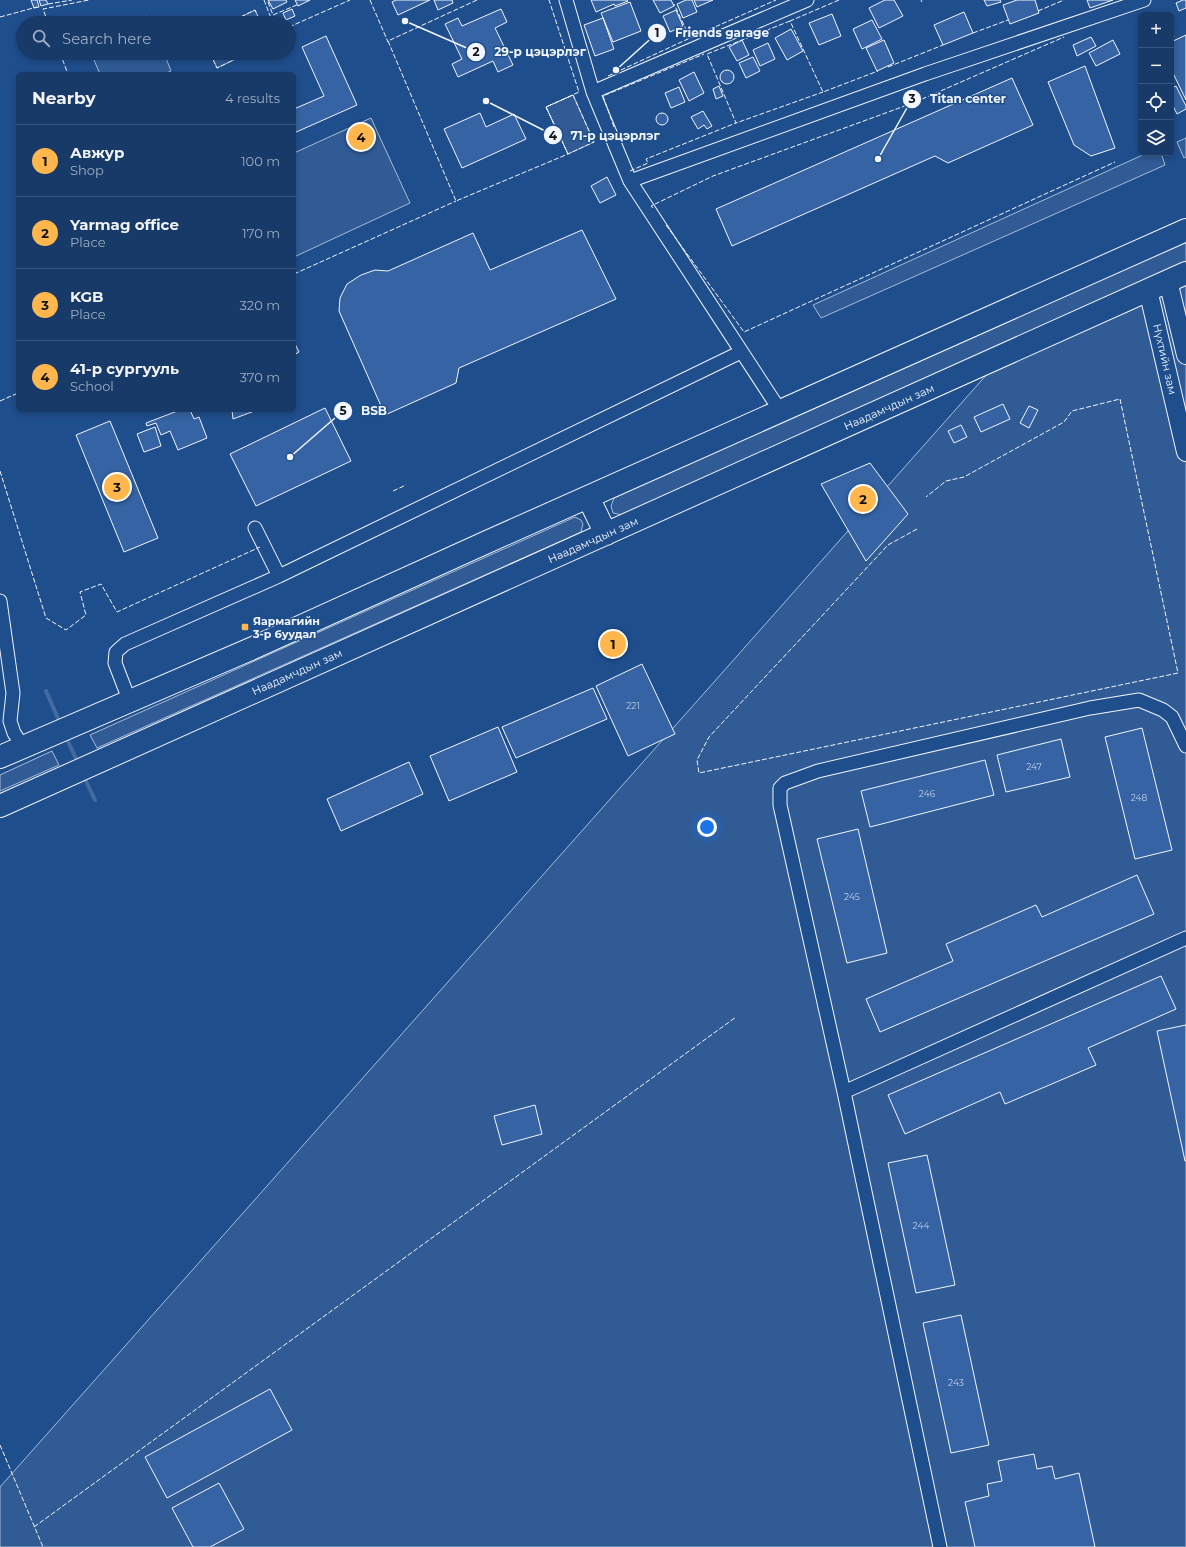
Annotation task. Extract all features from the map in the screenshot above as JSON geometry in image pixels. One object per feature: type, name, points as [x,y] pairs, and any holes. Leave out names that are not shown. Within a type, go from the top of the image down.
[{"type":"highway","points":[[0,757],[46,739],[130,702],[1186,230]]},
{"type":"highway","name":"Наадамчдын зам","points":[[0,806],[1177,277]]},
{"type":"highway","points":[[588,497],[606,534]]},
{"type":"main road","name":"Нүхтийн зам","points":[[1177,277],[1186,355]]},
{"type":"main road","name":"Нүхтийн зам","points":[[1148,290],[1173,390],[1186,452]]},
{"type":"street","points":[[566,0],[593,92],[630,181],[781,412]]},
{"type":"street","points":[[593,92],[807,0]]},
{"type":"street","points":[[630,181],[925,74],[1144,0]]},
{"type":"street","points":[[130,702],[115,663],[116,652],[125,644],[279,576],[741,352]]},
{"type":"street","points":[[255,528],[279,576]]},
{"type":"street","points":[[0,601],[13,693],[10,721],[14,733],[24,748]]},
{"type":"street","points":[[940,1547],[844,1092],[780,805],[780,788],[785,783],[818,771],[1090,708],[1139,700],[1163,710],[1172,717],[1186,746]]},
{"type":"street","points":[[844,1092],[1186,938]]},
{"type":"shaded area","points":[[255,10],[258,16],[243,16]]},
{"type":"shaded area","points":[[94,60],[167,60],[171,71],[169,72],[99,72]]},
{"type":"shaded area","points":[[213,60],[234,60],[217,68]]},
{"type":"shaded area","points":[[573,95],[594,142],[568,154],[546,107]]},
{"type":"shaded area","points":[[371,118],[410,203],[296,256],[296,152]]},
{"type":"shaded area","points":[[1186,138],[1186,157],[1184,158],[1177,142]]},
{"type":"shaded area","points":[[1140,156],[1162,156],[1165,165],[821,318],[813,305]]},
{"type":"shaded area","points":[[1186,242],[1186,1547],[0,1547],[0,1487],[1020,337],[623,515],[613,513],[611,506],[614,498]]},
{"type":"shaded area","points":[[575,517],[581,520],[583,524],[581,532],[577,534],[97,748],[90,735]]},
{"type":"shaded area","points":[[52,751],[59,765],[0,791],[0,775]]},
{"type":"building","points":[[31,0],[37,0],[39,7],[34,8]]},
{"type":"building","points":[[39,0],[46,0],[48,4],[41,6]]},
{"type":"building","points":[[268,0],[286,0],[287,2],[273,9]]},
{"type":"building","points":[[295,0],[310,0],[298,6]]},
{"type":"building","points":[[396,0],[430,0],[398,15],[392,2]]},
{"type":"building","points":[[434,0],[452,0],[453,3],[438,10]]},
{"type":"building","points":[[591,0],[628,1],[615,6],[614,4],[596,12]]},
{"type":"building","points":[[653,0],[671,0],[674,6],[660,13]]},
{"type":"building","points":[[686,0],[692,0],[697,12],[683,18],[677,4]]},
{"type":"building","points":[[694,0],[713,0],[697,7]]},
{"type":"building","points":[[885,0],[894,0],[903,16],[879,28],[869,8]]},
{"type":"building","points":[[984,0],[1000,0],[1001,2],[987,6]]},
{"type":"building","points":[[1017,0],[1035,0],[1039,13],[1010,24],[1003,5]]},
{"type":"building","points":[[1087,0],[1113,0],[1090,8]]},
{"type":"building","points":[[1186,0],[1186,8],[1179,11],[1176,3]]},
{"type":"building","points":[[630,2],[641,31],[613,42],[601,13]]},
{"type":"building","points":[[292,9],[295,16],[284,16],[283,13]]},
{"type":"building","points":[[501,9],[507,22],[495,28],[513,65],[498,72],[493,61],[458,77],[452,64],[462,59],[445,24],[458,18],[462,26]]},
{"type":"building","points":[[676,10],[683,26],[670,32],[663,16]]},
{"type":"building","points":[[964,12],[973,33],[943,45],[934,25]]},
{"type":"building","points":[[832,14],[841,36],[819,45],[809,23]]},
{"type":"building","points":[[603,18],[614,49],[595,56],[584,25]]},
{"type":"building","points":[[872,20],[882,39],[862,49],[853,29]]},
{"type":"building","points":[[791,29],[803,51],[787,60],[775,38]]},
{"type":"building","points":[[1186,35],[1186,100],[1174,75],[1174,41]]},
{"type":"building","points":[[326,36],[357,105],[296,132],[296,108],[324,96],[302,47]]},
{"type":"building","points":[[1091,37],[1096,46],[1077,56],[1073,45]]},
{"type":"building","points":[[742,40],[749,55],[737,61],[729,47]]},
{"type":"building","points":[[884,40],[894,63],[877,71],[866,48]]},
{"type":"building","points":[[1113,40],[1120,54],[1096,66],[1089,53]]},
{"type":"building","points":[[768,43],[775,59],[760,66],[753,50]]},
{"type":"building","points":[[753,57],[760,71],[746,78],[739,63]]},
{"type":"building","points":[[1085,66],[1115,148],[1091,156],[1074,145],[1048,82]]},
{"type":"building","points":[[727,70],[732,72],[734,77],[732,82],[727,84],[722,82],[720,77],[722,72]]},
{"type":"building","points":[[694,72],[704,93],[689,101],[679,80]]},
{"type":"building","points":[[1012,78],[1033,125],[948,163],[935,156],[732,246],[716,209]]},
{"type":"building","points":[[719,86],[723,96],[716,99],[713,89]]},
{"type":"building","points":[[1176,86],[1186,106],[1186,109],[1177,114],[1174,108],[1174,87]]},
{"type":"building","points":[[679,87],[685,102],[671,108],[665,93]]},
{"type":"building","points":[[703,111],[712,126],[707,129],[704,125],[698,129],[691,117]]},
{"type":"building","points":[[480,113],[486,127],[514,114],[526,139],[462,168],[444,129]]},
{"type":"building","points":[[664,113],[667,114],[667,124],[660,125],[657,124],[656,117],[657,114]]},
{"type":"building","points":[[607,177],[616,195],[600,203],[591,186]]},
{"type":"building","points":[[582,230],[616,299],[459,368],[456,383],[385,415],[339,311],[340,298],[347,284],[361,275],[375,270],[388,271],[473,233],[490,270]]},
{"type":"building","points":[[296,346],[299,352],[296,354]]},
{"type":"building","points":[[1003,404],[1010,419],[981,432],[974,417]]},
{"type":"building","points":[[1029,406],[1038,410],[1029,428],[1020,423]]},
{"type":"building","points":[[325,408],[351,461],[256,506],[230,454]]},
{"type":"building","points":[[175,412],[191,412],[194,419],[199,417],[207,438],[178,450],[170,431],[161,435],[156,423],[147,426],[146,423]]},
{"type":"building","points":[[232,412],[252,412],[233,419]]},
{"type":"building","points":[[110,421],[158,538],[124,552],[76,435]]},
{"type":"building","points":[[961,425],[967,437],[954,443],[948,431]]},
{"type":"building","points":[[155,427],[161,446],[144,452],[137,434]]},
{"type":"building","points":[[870,463],[908,514],[866,561],[821,484]]},
{"type":"building","points":[[642,664],[675,734],[628,756],[596,686]]},
{"type":"building","points":[[593,688],[607,719],[516,758],[502,727]]},
{"type":"building","points":[[498,727],[517,772],[449,801],[430,756]]},
{"type":"building","points":[[1142,728],[1172,850],[1135,859],[1105,737]]},
{"type":"building","points":[[1061,739],[1070,777],[1006,792],[997,755]]},
{"type":"building","points":[[985,760],[994,795],[870,827],[861,791]]},
{"type":"building","points":[[409,762],[423,794],[341,831],[327,799]]},
{"type":"building","points":[[858,829],[887,953],[847,963],[817,839]]},
{"type":"building","points":[[1137,875],[1154,914],[880,1032],[866,999],[953,961],[946,944],[1036,905],[1042,917]]},
{"type":"building","points":[[1161,976],[1176,1009],[1088,1048],[1096,1065],[1005,1104],[1000,1092],[905,1134],[888,1095]]},
{"type":"building","points":[[1186,1025],[1186,1161],[1185,1161],[1157,1031]]},
{"type":"building","points":[[535,1105],[542,1134],[502,1145],[494,1116]]},
{"type":"building","points":[[927,1155],[955,1285],[916,1293],[888,1163]]},
{"type":"building","points":[[961,1315],[989,1445],[951,1453],[923,1323]]},
{"type":"building","points":[[270,1389],[292,1430],[167,1498],[145,1457]]},
{"type":"building","points":[[1034,1454],[1037,1469],[1052,1466],[1055,1479],[1079,1473],[1095,1547],[975,1547],[965,1502],[989,1496],[987,1484],[1002,1481],[998,1461]]},
{"type":"building","points":[[219,1483],[244,1529],[210,1547],[193,1547],[172,1508]]},
{"type":"waterway","points":[[46,691],[60,723]]},
{"type":"waterway","points":[[65,735],[78,763]]},
{"type":"waterway","points":[[83,775],[95,800]]},
{"type":"fence","points":[[48,4],[72,0]]},
{"type":"fence","points":[[46,16],[43,9],[89,0]]},
{"type":"fence","points":[[264,0],[270,16]]},
{"type":"fence","points":[[296,24],[350,0]]},
{"type":"fence","points":[[370,0],[388,42]]},
{"type":"fence","points":[[477,0],[388,41],[456,201],[568,154],[546,107],[579,92],[549,0]]},
{"type":"fence","points":[[690,38],[776,0]]},
{"type":"fence","points":[[839,0],[790,21],[823,92],[878,71]]},
{"type":"fence","points":[[1038,11],[1064,0]]},
{"type":"fence","points":[[268,2],[273,15],[299,4]]},
{"type":"fence","points":[[608,76],[690,38],[674,4]]},
{"type":"fence","points":[[0,17],[37,7]]},
{"type":"fence","points":[[243,16],[255,10],[258,16]]},
{"type":"fence","points":[[973,33],[1008,20]]},
{"type":"fence","points":[[790,21],[707,54],[736,123],[823,92]]},
{"type":"fence","points":[[653,208],[651,206],[713,176],[913,103],[1064,37]]},
{"type":"fence","points":[[888,67],[943,45]]},
{"type":"fence","points":[[614,127],[603,96],[704,54]]},
{"type":"fence","points":[[63,60],[67,72]]},
{"type":"fence","points":[[213,60],[217,68],[234,60]]},
{"type":"fence","points":[[573,95],[594,142],[568,154],[546,107],[573,95]]},
{"type":"fence","points":[[630,171],[648,163],[646,159],[736,123]]},
{"type":"fence","points":[[666,225],[744,332],[1115,162]]},
{"type":"fence","points":[[296,273],[456,201]]},
{"type":"fence","points":[[0,401],[16,394]]},
{"type":"fence","points":[[917,529],[888,545],[709,737],[697,760],[699,773],[1178,673],[1120,399],[1072,411],[1064,422],[964,477],[946,481],[926,497]]},
{"type":"fence","points":[[0,471],[46,618],[66,630],[86,615],[80,592],[101,584],[117,612],[260,547]]},
{"type":"fence","points":[[393,491],[406,485]]},
{"type":"fence","points":[[34,1527],[736,1017]]},
{"type":"fence","points":[[0,1445],[43,1547]]},
{"type":"place","name":"29-р цэцэрлэг","points":[[405,21]]},
{"type":"place","name":"Friends garage","points":[[616,70]]},
{"type":"place","name":"71-р цэцэрлэг","points":[[486,101]]},
{"type":"place","name":"41-р сургууль","points":[[361,137]]},
{"type":"place","name":"Titan center","points":[[878,159]]},
{"type":"place","name":"BSB","points":[[290,457]]},
{"type":"place","name":"KGB","points":[[117,487]]},
{"type":"place","name":"Yarmag office","points":[[863,499]]},
{"type":"place","name":"Яармагийн 3-р буудал","points":[[245,627]]},
{"type":"place","name":"Авжур","points":[[613,644]]}]
